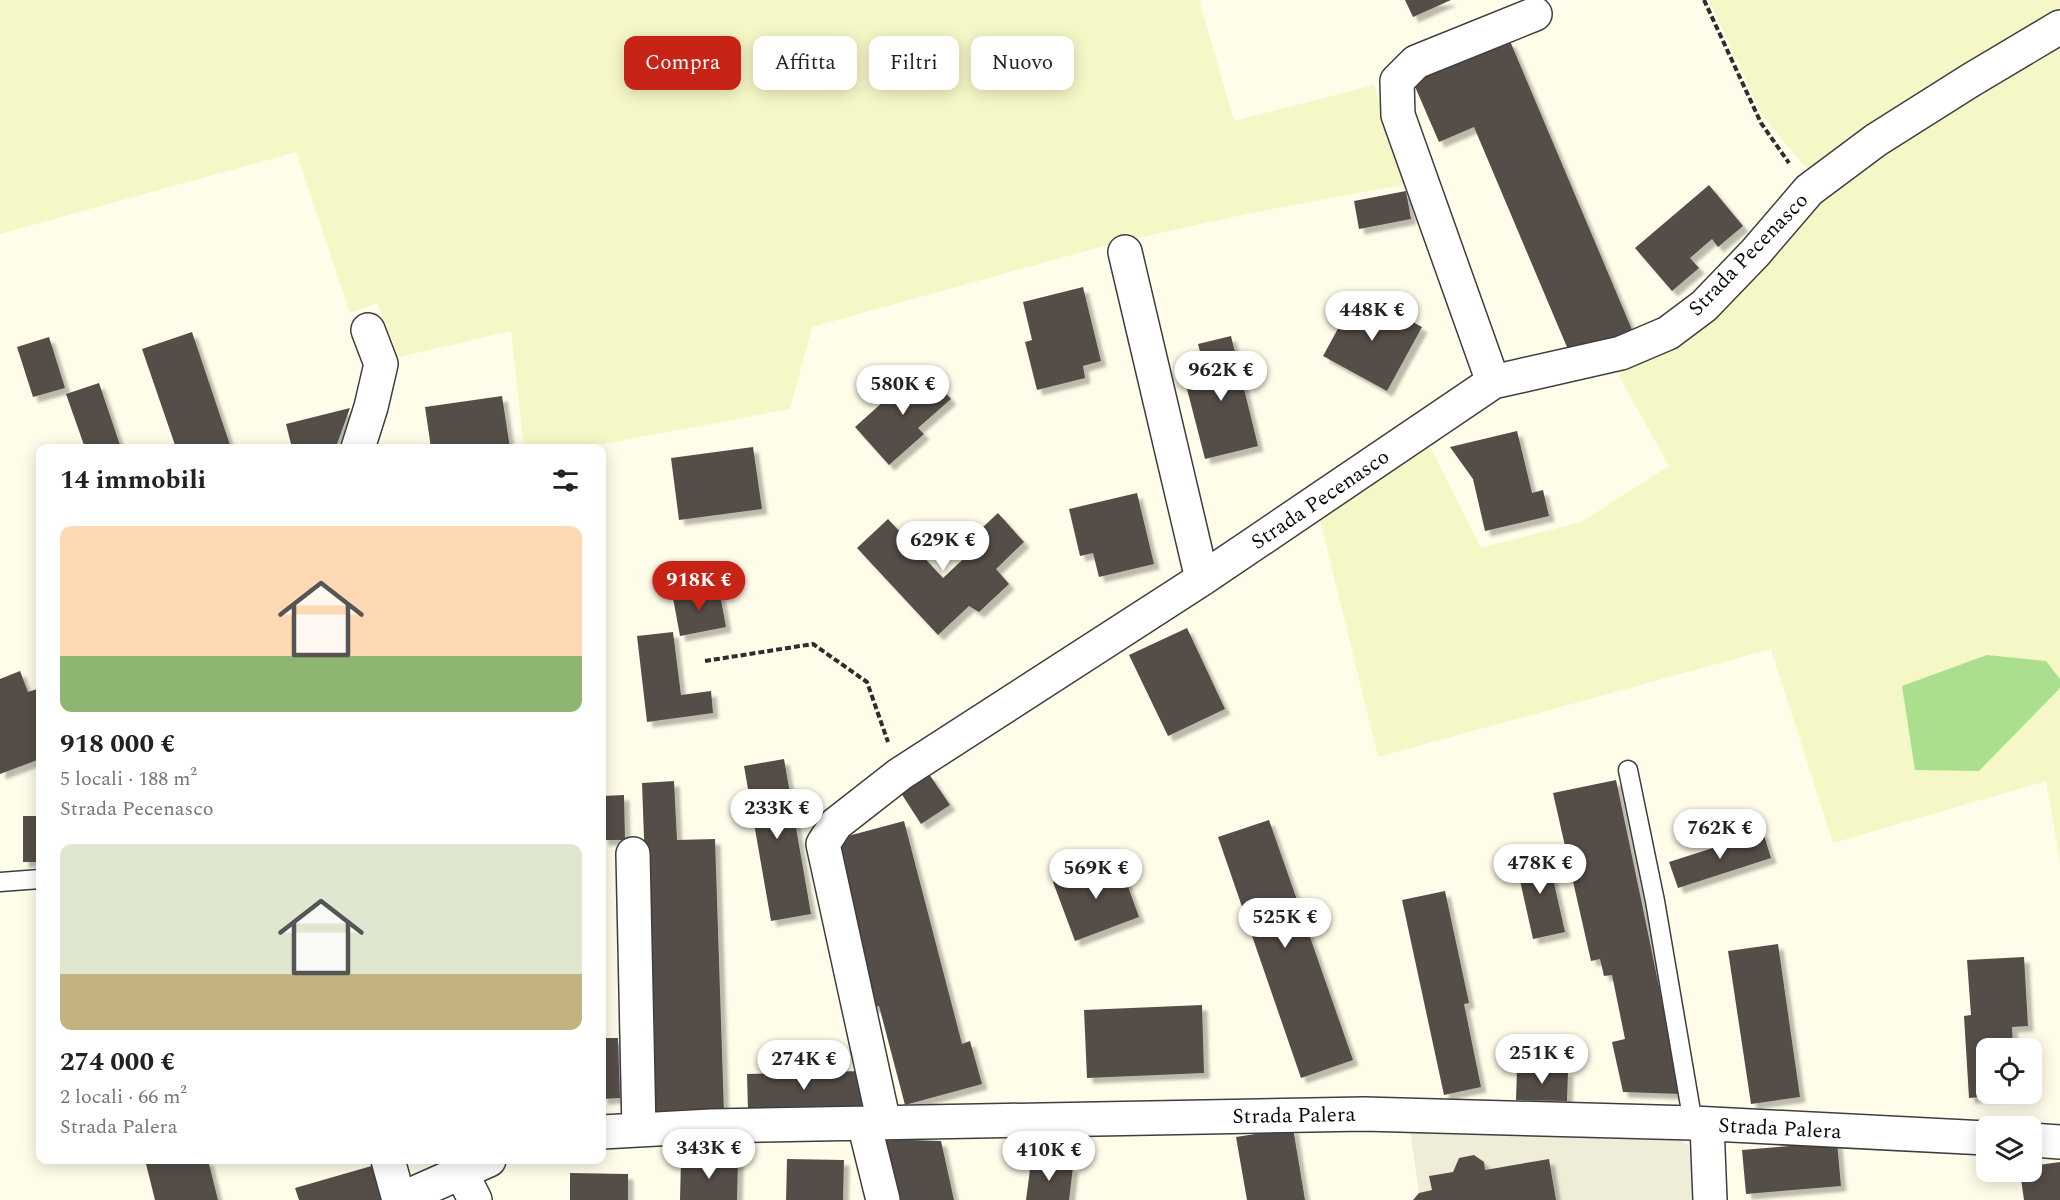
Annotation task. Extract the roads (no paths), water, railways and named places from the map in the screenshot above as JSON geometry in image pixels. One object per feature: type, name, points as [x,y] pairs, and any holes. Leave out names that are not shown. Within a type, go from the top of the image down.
[{"type":"street","points":[[1493,382],[1398,115],[1397,81],[1416,62],[1535,14]]},
{"type":"street","name":"Strada Pecenasco","points":[[883,1200],[874,1123],[823,844],[836,824],[900,774],[1202,579],[1493,382],[1621,353],[1668,333],[1704,306],[1755,253],[1809,190],[1876,140],[2060,27]]},
{"type":"street","points":[[1125,252],[1202,579]]},
{"type":"street","points":[[359,444],[381,364],[368,330]]},
{"type":"street","points":[[633,854],[639,1130]]},
{"type":"street","name":"Strada Palera","points":[[606,1132],[711,1126],[1364,1114],[1700,1124],[1976,1138]]},
{"type":"street","points":[[1700,1124],[1710,1200]]},
{"type":"street","points":[[2042,1141],[2060,1142]]},
{"type":"street","points":[[389,1164],[399,1200],[475,1177]]},
{"type":"lane","points":[[1628,770],[1700,1124]]},
{"type":"lane","points":[[0,882],[36,879]]}]
